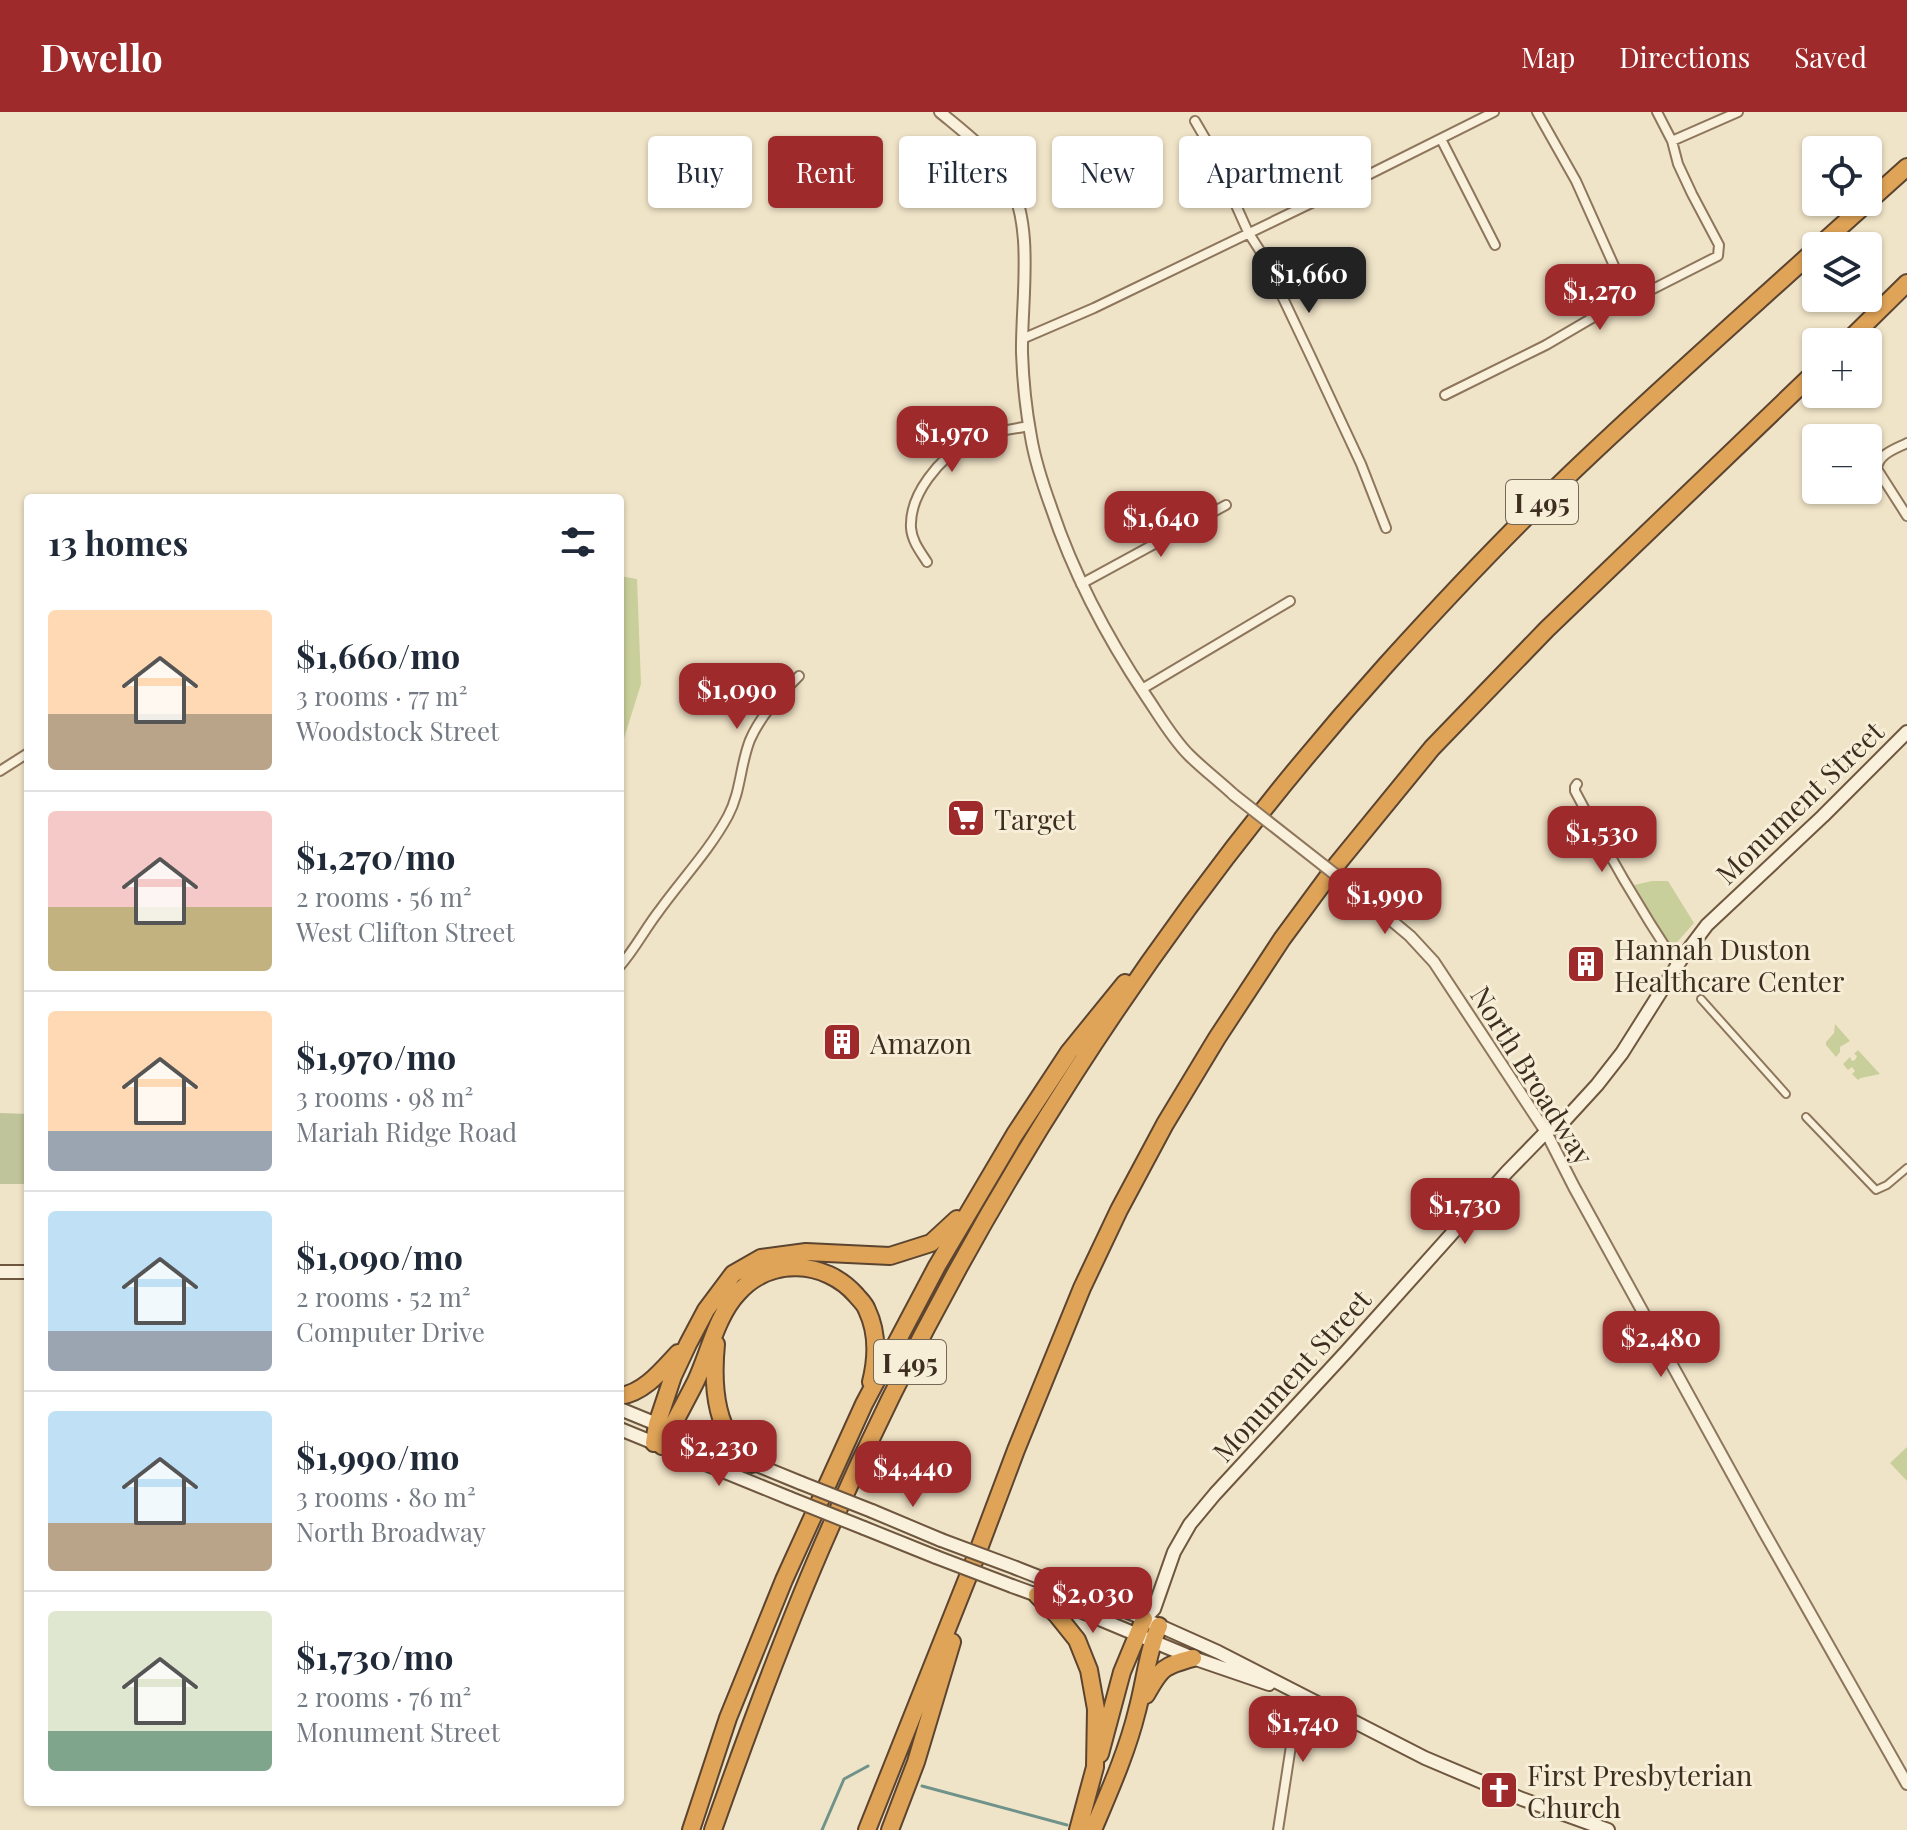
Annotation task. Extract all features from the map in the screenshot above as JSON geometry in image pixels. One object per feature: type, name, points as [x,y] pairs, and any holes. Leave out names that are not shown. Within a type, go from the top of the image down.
[{"type":"highway","name":"I 495","points":[[1836,232],[1907,167]]},
{"type":"highway","name":"I 495","points":[[713,1830],[762,1694],[817,1559],[850,1483],[922,1337],[1035,1138],[1125,998],[1272,799],[1335,723],[1434,613],[1561,482],[1802,262]]},
{"type":"highway","points":[[1861,328],[1907,283]]},
{"type":"highway","points":[[867,1830],[1082,1288],[1172,1111],[1217,1038],[1282,939],[1338,863],[1432,748],[1547,629],[1802,384]]},
{"type":"highway","points":[[691,1830],[728,1718],[784,1580],[832,1471],[923,1292],[1022,1122],[1069,1052],[1174,929]]},
{"type":"highway","points":[[658,1444],[673,1376],[706,1310],[733,1274],[761,1258],[806,1252],[890,1256],[931,1243],[970,1208]]},
{"type":"highway","points":[[664,1426],[697,1379],[717,1330],[736,1295],[753,1278],[797,1266],[825,1272],[846,1284],[866,1307],[876,1348],[868,1397]]},
{"type":"highway","points":[[717,1330],[713,1371],[717,1403],[729,1436],[752,1464]]},
{"type":"highway","points":[[624,1396],[643,1388],[688,1344]]},
{"type":"highway","points":[[890,1830],[934,1704],[975,1559]]},
{"type":"highway","points":[[1037,1595],[1077,1640],[1089,1670],[1096,1709],[1095,1767]]},
{"type":"highway","points":[[1093,1830],[1137,1711],[1150,1626]]},
{"type":"highway","points":[[1078,1830],[1122,1672],[1150,1626]]},
{"type":"highway","points":[[1137,1711],[1161,1670],[1193,1658]]},
{"type":"highway","points":[[901,1830],[911,1776]]},
{"type":"main road","name":"Monument Street","points":[[1150,1626],[1174,1552],[1190,1524],[1215,1494],[1507,1172],[1546,1132],[1564,1121],[1597,1085],[1622,1053],[1677,965],[1707,925],[1907,732]]},
{"type":"main road","points":[[0,1272],[24,1272]]},
{"type":"main road","points":[[624,1411],[1218,1652],[1425,1758],[1608,1830]]},
{"type":"main road","points":[[624,1431],[1012,1586],[1150,1626],[1193,1658],[1299,1694]]},
{"type":"street","name":"North Broadway","points":[[940,112],[994,161],[1015,195],[1022,221],[1024,251],[1022,339],[1029,426],[1058,529],[1099,620],[1187,753],[1234,795],[1410,936],[1434,962],[1546,1132],[1763,1530],[1907,1784]]},
{"type":"street","points":[[1022,339],[1094,308],[1494,112]]},
{"type":"street","points":[[1537,112],[1576,181],[1628,297]]},
{"type":"street","points":[[1445,395],[1546,345],[1628,297],[1651,290],[1718,256],[1719,245],[1683,174],[1672,141],[1657,112]]},
{"type":"street","points":[[1672,141],[1738,112]]},
{"type":"street","points":[[1195,121],[1311,357],[1361,464],[1386,528]]},
{"type":"street","points":[[1441,139],[1495,245]]},
{"type":"street","points":[[927,562],[916,545],[911,527],[915,506],[930,475],[939,463],[970,442],[992,433],[1029,426]]},
{"type":"street","points":[[1907,443],[1882,456],[1877,464],[1878,472],[1907,516]]},
{"type":"street","points":[[1081,584],[1226,505]]},
{"type":"street","points":[[1142,689],[1290,601]]},
{"type":"street","points":[[624,961],[728,816],[739,791],[750,740],[762,718],[799,676]]},
{"type":"street","points":[[0,771],[24,756]]},
{"type":"street","points":[[1577,784],[1575,791],[1595,828],[1677,965]]},
{"type":"street","points":[[1701,999],[1786,1094]]},
{"type":"street","points":[[1806,1117],[1876,1190],[1907,1168]]},
{"type":"street","points":[[1278,1830],[1299,1694]]},
{"type":"green space","points":[[624,577],[637,579],[641,684],[624,738]]},
{"type":"green space","points":[[1668,881],[1694,923],[1672,948],[1634,885]]},
{"type":"green space","points":[[1835,1024],[1850,1041],[1840,1047],[1836,1057],[1826,1045],[1834,1033]]},
{"type":"green space","points":[[1858,1050],[1880,1074],[1858,1080],[1852,1074],[1855,1071],[1852,1067],[1848,1070],[1843,1064],[1850,1057],[1852,1061],[1855,1060],[1857,1056],[1854,1054]]},
{"type":"green space","points":[[0,1113],[24,1114],[24,1184],[0,1184]]},
{"type":"green space","points":[[1907,1447],[1907,1481],[1890,1463]]},
{"type":"waterway","points":[[822,1830],[844,1779],[868,1766]]},
{"type":"waterway","points":[[922,1786],[1067,1825]]},
{"type":"place","name":"Target","points":[[966,818]]},
{"type":"place","name":"Hannah Duston Healthcare Center","points":[[1586,964]]},
{"type":"place","name":"Amazon","points":[[842,1042]]},
{"type":"place","name":"First Presbyterian Church","points":[[1499,1790]]}]
